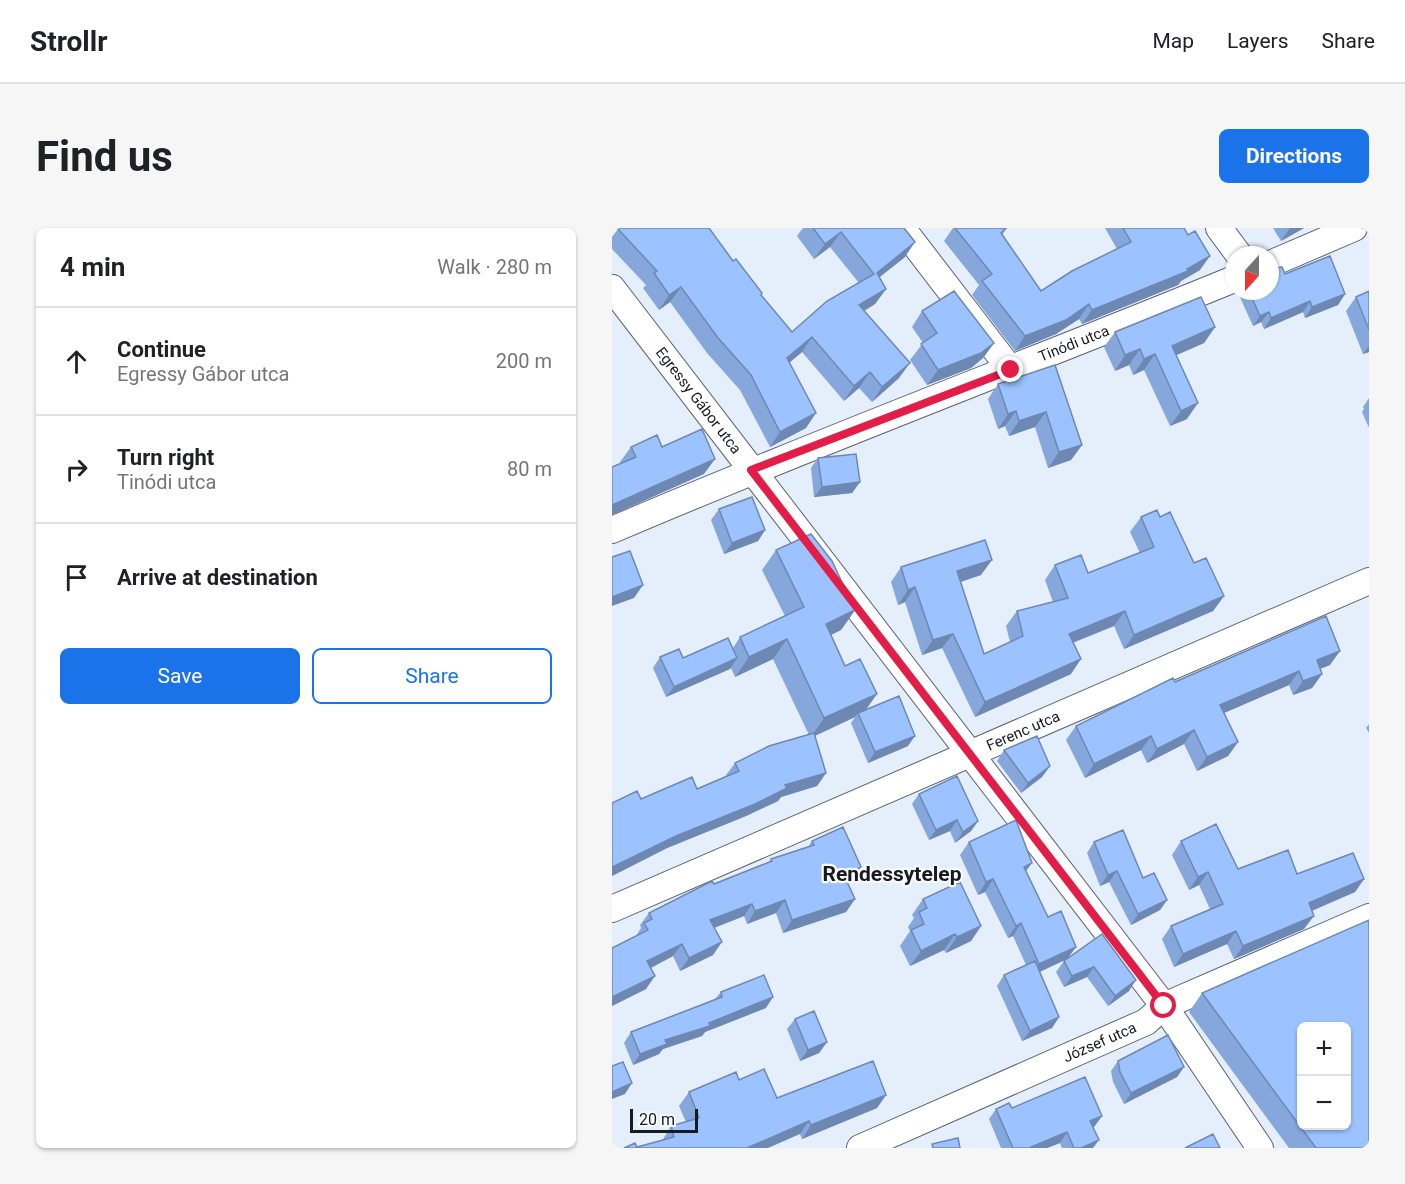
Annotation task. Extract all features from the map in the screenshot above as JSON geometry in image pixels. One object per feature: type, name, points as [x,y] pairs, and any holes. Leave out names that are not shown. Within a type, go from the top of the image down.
[{"type":"street","points":[[902,228],[1011,370]]},
{"type":"street","points":[[1219,228],[1232,246]]},
{"type":"street","points":[[1279,260],[1354,228]]},
{"type":"street","name":"Tinódi utca","points":[[612,530],[751,470],[1011,370],[1225,283]]},
{"type":"street","name":"Egressy Gábor utca","points":[[612,288],[1164,1006],[1260,1148]]},
{"type":"street","name":"Ferenc utca","points":[[612,909],[1369,581]]},
{"type":"street","name":"József utca","points":[[860,1148],[1146,1022],[1164,1006],[1369,917]]},
{"type":"building","points":[[619,228],[709,228],[733,261],[736,259],[762,293],[761,295],[792,332],[827,301],[874,274],[841,232],[825,244],[813,228],[904,228],[915,242],[877,273],[886,289],[859,305],[910,363],[882,387],[870,372],[854,386],[812,337],[787,358],[816,413],[780,432],[751,375],[718,338],[681,287],[669,295],[654,273],[657,271]]},
{"type":"building","points":[[955,228],[1006,228],[1001,233],[1041,291],[1072,271],[1131,242],[1123,228],[1184,228],[1188,235],[1195,231],[1210,256],[1187,269],[1188,271],[1092,310],[1089,304],[1066,320],[1025,336],[982,281],[992,274]]},
{"type":"building","points":[[1330,256],[1345,294],[1312,307],[1310,301],[1271,318],[1269,312],[1260,316],[1253,300],[1279,300],[1279,267],[1282,267],[1285,274]]},
{"type":"building","points":[[954,291],[994,343],[981,353],[938,370],[921,344],[937,333],[922,311]]},
{"type":"building","points":[[1369,291],[1369,330],[1356,297]]},
{"type":"building","points":[[1201,297],[1215,327],[1172,346],[1198,403],[1181,411],[1155,354],[1144,359],[1140,349],[1125,355],[1115,332]]},
{"type":"building","points":[[1055,365],[1082,445],[1059,452],[1046,412],[1019,421],[1016,411],[1008,414],[998,384]]},
{"type":"building","points":[[702,429],[715,459],[612,505],[612,467],[636,457],[631,447],[657,435],[662,447]]},
{"type":"building","points":[[856,454],[860,482],[822,487],[818,458]]},
{"type":"building","points":[[752,497],[765,530],[732,543],[719,509]]},
{"type":"building","points":[[1157,510],[1160,517],[1170,512],[1194,563],[1206,558],[1224,596],[1134,635],[1125,611],[1069,634],[1081,659],[985,702],[953,634],[933,640],[915,587],[908,590],[901,567],[985,540],[992,560],[957,571],[984,654],[1023,636],[1017,611],[1068,598],[1055,565],[1081,555],[1088,573],[1154,547],[1141,517]]},
{"type":"building","points":[[811,534],[832,561],[855,610],[826,624],[845,666],[860,659],[877,694],[824,718],[787,639],[749,657],[740,637],[804,607],[776,550]]},
{"type":"building","points":[[630,551],[643,585],[612,597],[612,557]]},
{"type":"building","points":[[1326,616],[1340,651],[1317,660],[1322,674],[1303,681],[1299,671],[1220,705],[1238,742],[1207,757],[1194,730],[1157,749],[1151,736],[1094,764],[1076,726],[1173,678],[1175,682]]},
{"type":"building","points":[[728,638],[737,658],[674,687],[660,657],[679,649],[683,658]]},
{"type":"building","points":[[899,696],[915,736],[875,752],[858,713]]},
{"type":"building","points":[[814,733],[826,773],[785,785],[787,788],[755,804],[676,836],[612,867],[612,803],[637,791],[641,799],[692,777],[697,789],[739,771],[735,763],[769,746]]},
{"type":"building","points":[[1037,736],[1050,766],[1028,783],[1004,750]]},
{"type":"building","points":[[957,776],[978,821],[963,832],[957,820],[936,830],[919,794]]},
{"type":"building","points":[[1016,820],[1032,863],[1024,867],[1048,917],[1061,911],[1076,947],[1039,964],[1021,923],[1016,926],[993,879],[986,882],[969,842]]},
{"type":"building","points":[[1216,824],[1238,869],[1288,850],[1297,874],[1353,853],[1364,879],[1309,903],[1314,916],[1243,946],[1236,931],[1183,954],[1171,926],[1223,904],[1208,872],[1198,877],[1181,841]]},
{"type":"building","points":[[843,827],[861,867],[844,875],[855,899],[792,920],[785,900],[755,911],[752,904],[710,920],[722,942],[689,958],[682,944],[647,961],[655,976],[612,997],[612,948],[648,930],[644,923],[652,919],[649,913],[712,881],[714,884],[772,861],[771,859],[814,845],[812,841]]},
{"type":"building","points":[[1123,830],[1143,878],[1154,873],[1167,900],[1138,914],[1117,871],[1108,875],[1094,842]]},
{"type":"building","points":[[960,882],[981,926],[957,937],[955,934],[921,951],[911,930],[924,924],[919,912],[927,908],[923,899]]},
{"type":"building","points":[[1369,920],[1369,1148],[1316,1148],[1303,1130],[1351,1130],[1351,1022],[1297,1022],[1297,1122],[1202,993]]},
{"type":"building","points":[[1102,934],[1136,980],[1115,996],[1094,967],[1072,976],[1064,961]]},
{"type":"building","points":[[1035,961],[1059,1017],[1030,1031],[1004,975]]},
{"type":"building","points":[[764,975],[773,997],[709,1023],[710,1026],[665,1040],[667,1044],[640,1054],[631,1032],[722,997],[721,992]]},
{"type":"building","points":[[814,1011],[827,1042],[808,1050],[795,1019]]},
{"type":"building","points":[[1168,1035],[1184,1067],[1131,1093],[1120,1072],[1118,1061]]},
{"type":"building","points":[[873,1061],[886,1095],[811,1125],[809,1121],[747,1148],[624,1148],[635,1143],[637,1147],[674,1137],[671,1126],[699,1118],[689,1092],[736,1072],[739,1080],[764,1069],[777,1098]]},
{"type":"building","points":[[623,1062],[632,1083],[612,1092],[612,1066]]},
{"type":"building","points":[[1085,1077],[1102,1116],[1090,1121],[1099,1140],[1081,1148],[1074,1148],[1067,1132],[1032,1148],[1013,1148],[996,1109],[1009,1103],[1012,1108]]},
{"type":"building","points":[[1213,1134],[1220,1148],[1185,1148]]},
{"type":"building","points":[[958,1138],[960,1148],[933,1148],[932,1144]]},
{"type":"district","name":"Rendessytelep","points":[[892,874]]},
{"type":"route","points":[[1011,370],[751,470],[1164,1006]]}]
